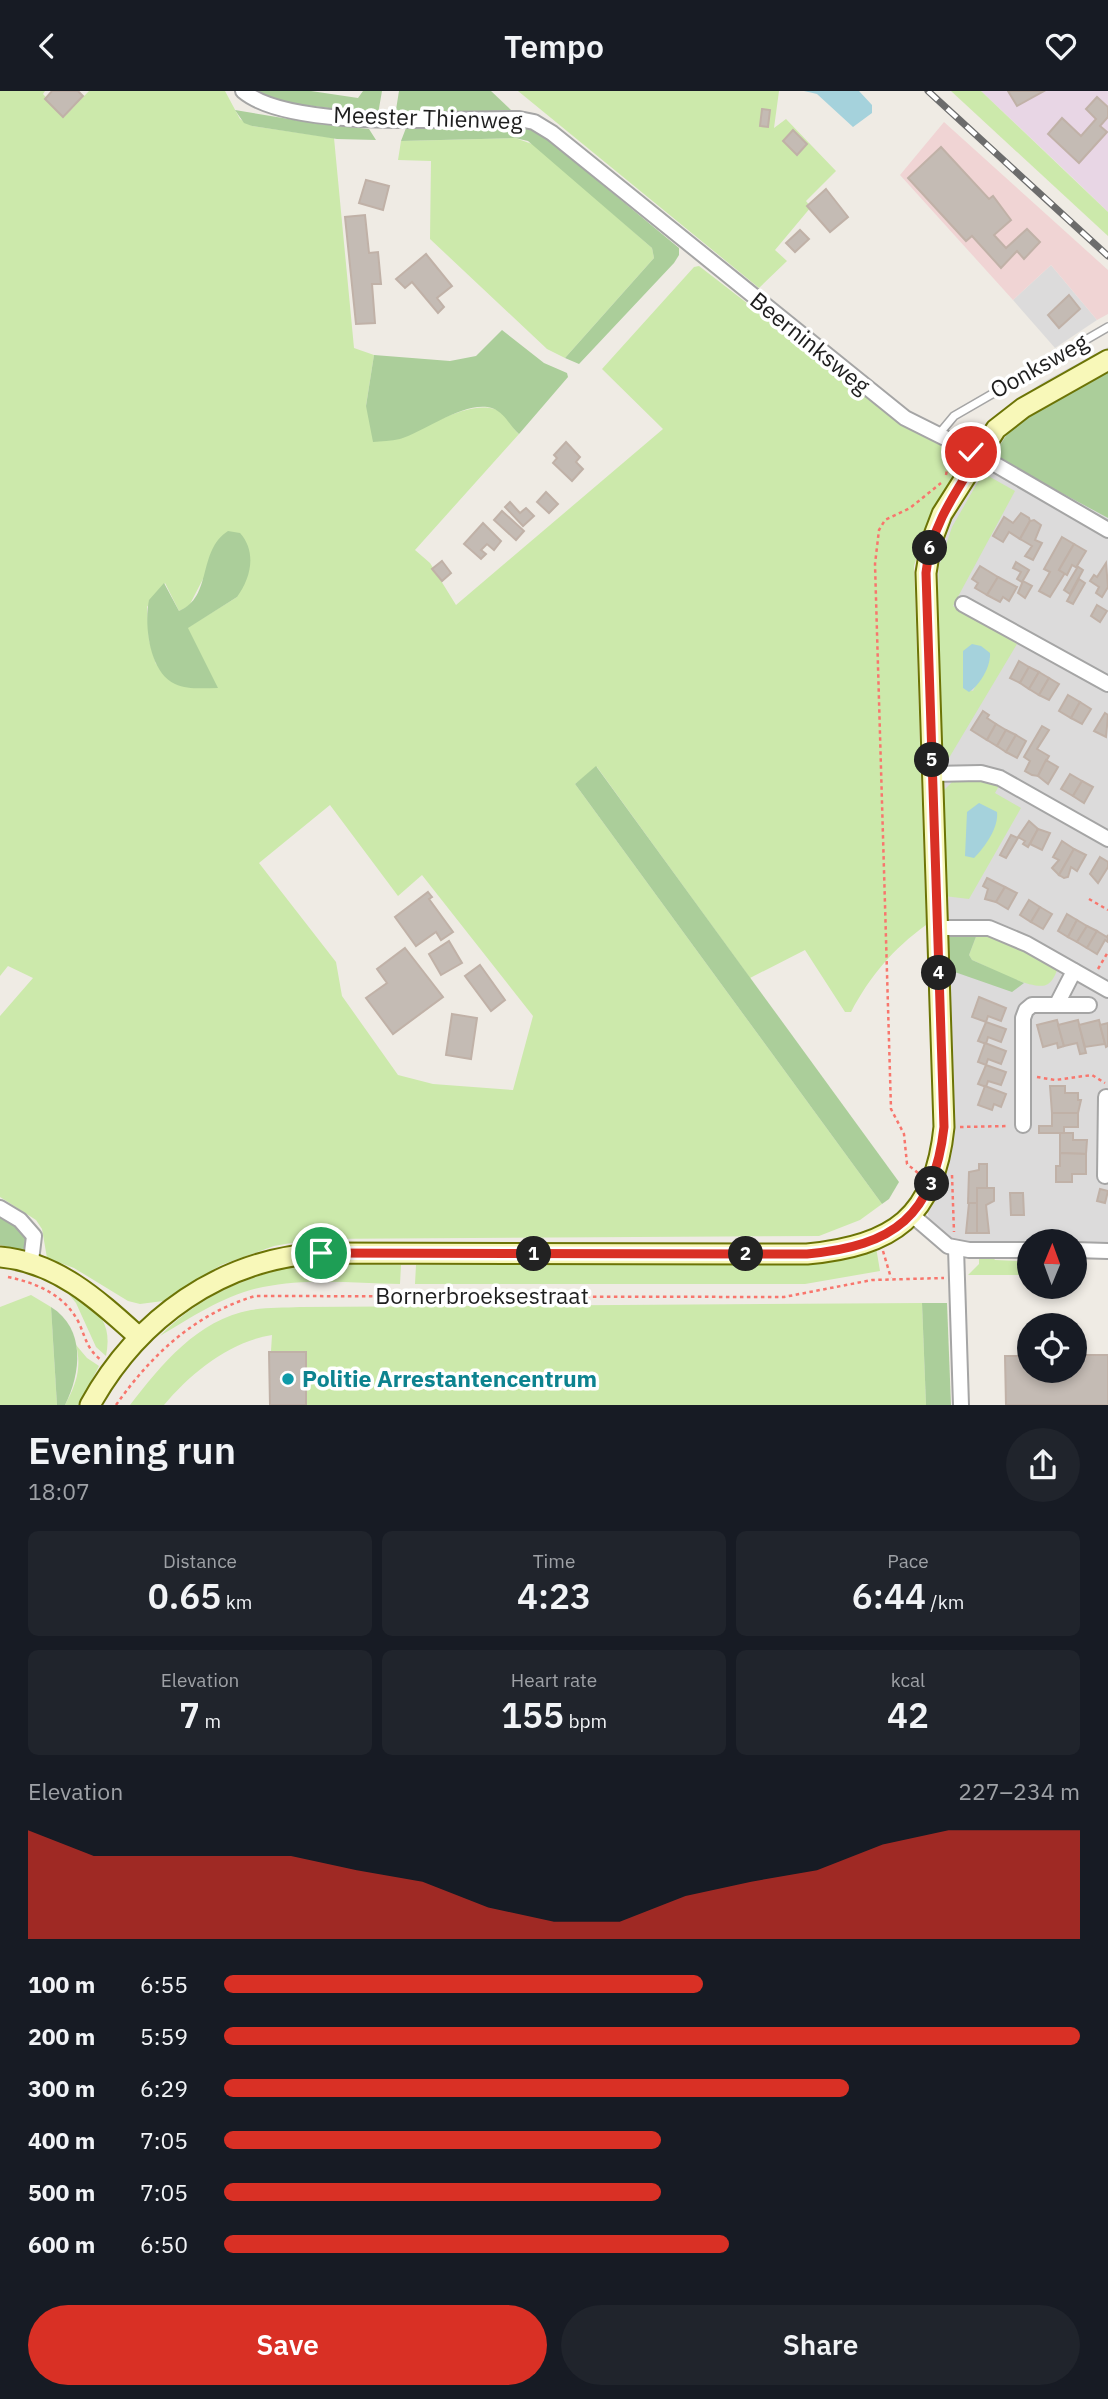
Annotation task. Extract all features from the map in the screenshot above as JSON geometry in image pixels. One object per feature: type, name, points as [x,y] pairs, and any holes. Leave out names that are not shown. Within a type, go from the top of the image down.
[{"type":"main road","name":"Oonksweg","points":[[912,1215],[934,1178],[944,1127],[932,774],[928,555],[943,514],[979,455],[1006,419],[1108,360]]},
{"type":"main road","name":"Bornerbroeksestraat","points":[[90,1405],[112,1368],[169,1308],[238,1270],[278,1257],[321,1253],[807,1254],[855,1247],[878,1238],[912,1215]]},
{"type":"main road","points":[[0,1257],[31,1261],[93,1295],[139,1337]]},
{"type":"street","name":"Meester Thienweg","points":[[243,91],[251,98],[273,106],[347,118],[520,119],[534,122]]},
{"type":"street","name":"Beerninksweg","points":[[534,122],[552,133],[881,401],[905,418],[979,455],[1108,530]]},
{"type":"street","points":[[963,604],[1108,684]]},
{"type":"street","points":[[932,774],[981,773],[1000,778],[1108,839]]},
{"type":"street","points":[[938,927],[989,928],[1027,944],[1108,990]]},
{"type":"street","points":[[1057,1004],[1074,971]]},
{"type":"street","points":[[1023,1125],[1023,1018],[1026,1010],[1032,1005],[1089,1005]]},
{"type":"street","points":[[1105,1175],[1106,1097]]},
{"type":"street","points":[[0,1208],[20,1220],[34,1236],[31,1261]]},
{"type":"street","points":[[912,1215],[941,1243],[956,1248],[1017,1250]]},
{"type":"street","points":[[956,1248],[961,1405]]},
{"type":"street","points":[[1087,1250],[1108,1251]]},
{"type":"lane","name":"Oonksweg","points":[[939,433],[954,416],[1108,327]]},
{"type":"path","points":[[918,1173],[907,1164],[904,1134],[891,1109],[875,564],[879,530],[885,520],[910,508],[941,484],[956,444]]},
{"type":"path","points":[[1089,899],[1108,911]]},
{"type":"path","points":[[1092,981],[1108,952]]},
{"type":"path","points":[[1023,1078],[1055,1080],[1092,1076],[1104,1082],[1106,1097]]},
{"type":"path","points":[[944,1127],[1023,1125]]},
{"type":"path","points":[[952,1174],[956,1248]]},
{"type":"path","points":[[0,1275],[23,1280],[66,1302],[79,1324],[90,1352],[132,1382]]},
{"type":"path","name":"Bornerbroeksestraat","points":[[116,1405],[132,1382],[164,1347],[195,1323],[231,1303],[256,1296],[784,1297],[891,1278],[956,1278]]},
{"type":"shaded area","points":[[981,91],[1108,91],[1108,212],[1074,179]]},
{"type":"shaded area","points":[[944,122],[1108,270],[1108,314],[1097,320],[1051,265],[1013,300],[900,175]]},
{"type":"shaded area","points":[[1051,265],[1097,320],[1055,348],[1013,300]]},
{"type":"shaded area","points":[[1108,347],[1108,1245],[1087,1244],[1087,1229],[1017,1229],[1017,1243],[993,1244],[936,1239],[928,1215],[928,1206],[943,1182],[944,1138],[938,1116],[922,792],[917,581],[994,421],[1043,382]]},
{"type":"green space","points":[[0,91],[45,91],[43,94],[64,117],[89,91],[225,91],[240,119],[252,126],[334,138],[354,348],[374,355],[366,406],[399,439],[453,414],[483,407],[496,409],[506,416],[519,434],[415,550],[430,563],[456,605],[663,429],[602,369],[694,267],[699,266],[880,406],[957,453],[961,466],[928,521],[914,566],[926,925],[883,964],[851,1012],[845,1012],[805,950],[750,978],[597,767],[575,784],[882,1204],[860,1220],[819,1236],[314,1239],[274,1246],[221,1265],[163,1301],[140,1304],[128,1301],[74,1268],[47,1258],[42,1229],[36,1220],[0,1197],[0,1016],[33,978],[8,966],[0,976]],"holes":[[[203,579],[237,597],[187,628],[217,688],[156,664],[149,640],[147,607],[165,583],[179,611],[189,606]],[[330,805],[398,896],[422,875],[533,1016],[513,1090],[433,1084],[398,1075],[342,996],[336,962],[259,863]]]},
{"type":"green space","points":[[248,91],[311,91],[358,98],[363,91],[382,91],[378,114],[288,103]]},
{"type":"green space","points":[[399,91],[491,91],[511,110],[395,116]]},
{"type":"green space","points":[[518,91],[779,91],[774,128],[786,119],[836,171],[806,201],[811,207],[775,250],[787,261],[759,288]]},
{"type":"green space","points":[[951,91],[981,91],[1108,212],[1108,236]]},
{"type":"green space","points":[[235,110],[369,129],[376,140],[337,139],[252,126],[244,123]]},
{"type":"green space","points":[[528,125],[679,248],[679,255],[674,263],[579,364],[565,358],[654,258],[652,248],[528,141],[515,138],[401,141],[406,128]]},
{"type":"green space","points":[[515,138],[535,145],[652,248],[654,258],[565,358],[547,349],[430,239],[431,161],[398,160],[401,141]]},
{"type":"green space","points":[[502,330],[544,363],[567,373],[568,377],[519,434],[500,413],[492,408],[482,407],[458,412],[400,439],[373,442],[366,406],[374,355],[450,361],[476,356]]},
{"type":"green space","points":[[1108,367],[1108,518],[993,456],[1015,422]]},
{"type":"green space","points":[[983,473],[1015,491],[953,606],[1017,644],[943,768],[937,617],[939,566],[952,527]],"holes":[[[963,651],[990,658],[973,691],[963,688]]]},
{"type":"green space","points":[[228,531],[240,533],[249,548],[250,565],[246,582],[237,597],[188,628],[218,688],[180,686],[166,678],[154,658],[148,634],[149,600],[164,583],[179,611],[190,604],[197,595],[212,550]]},
{"type":"green space","points":[[596,766],[899,1182],[889,1199],[882,1204],[575,784]]},
{"type":"green space","points":[[955,779],[990,779],[1000,784],[995,793],[1021,808],[969,899],[944,896],[941,793]]},
{"type":"green space","points":[[948,932],[977,934],[969,955],[972,960],[1024,983],[1012,992],[949,970]]},
{"type":"green space","points":[[977,934],[1005,939],[1059,964],[1054,978],[1042,986],[1033,985],[972,960],[969,955]]},
{"type":"green space","points":[[0,1214],[13,1220],[29,1237],[25,1251],[0,1245]]},
{"type":"green space","points":[[876,1247],[880,1271],[805,1284],[415,1284],[416,1265],[733,1263]]},
{"type":"green space","points":[[979,1255],[991,1255],[995,1260],[1017,1261],[1017,1275],[968,1275],[979,1264]]},
{"type":"green space","points":[[303,1264],[401,1265],[400,1284],[314,1282],[280,1284],[249,1290],[197,1314],[160,1336],[208,1298],[244,1281]]},
{"type":"green space","points":[[58,1281],[96,1311],[102,1320],[108,1342],[106,1356],[96,1347],[76,1303]]},
{"type":"green space","points":[[31,1295],[51,1307],[57,1405],[0,1405],[0,1307]]},
{"type":"green space","points":[[922,1303],[926,1405],[307,1405],[306,1351],[271,1351],[272,1335],[241,1344],[212,1360],[164,1405],[130,1405],[168,1360],[197,1334],[232,1315],[257,1309]]},
{"type":"green space","points":[[922,1303],[947,1303],[951,1405],[926,1405]]},
{"type":"green space","points":[[51,1307],[70,1327],[77,1352],[77,1366],[65,1405],[57,1405]]},
{"type":"green space","points":[[76,1345],[87,1358],[99,1366],[79,1405],[65,1405],[77,1376]]},
{"type":"water","points":[[804,91],[859,91],[872,105],[872,113],[853,127],[817,94]]},
{"type":"water","points":[[972,644],[981,646],[990,653],[990,658],[984,675],[969,692],[963,688],[963,651]]},
{"type":"water","points":[[979,803],[997,812],[997,818],[990,837],[974,858],[965,856],[967,812]]},
{"type":"building","points":[[52,91],[78,91],[83,96],[63,117],[45,99]]},
{"type":"building","points":[[1008,91],[1044,91],[1017,106]]},
{"type":"building","points":[[1097,97],[1108,107],[1108,117],[1100,126],[1107,132],[1079,163],[1048,134],[1062,118],[1081,136],[1096,119],[1086,109]]},
{"type":"building","points":[[762,109],[770,110],[768,127],[760,126]]},
{"type":"building","points":[[793,130],[807,144],[797,155],[783,141]]},
{"type":"building","points":[[941,147],[989,199],[993,196],[1011,220],[994,235],[1006,248],[1027,229],[1040,242],[1024,259],[1017,251],[1001,268],[972,236],[966,241],[908,178]]},
{"type":"building","points":[[366,180],[389,186],[383,210],[359,203]]},
{"type":"building","points":[[826,189],[848,217],[830,232],[807,206]]},
{"type":"building","points":[[365,215],[369,253],[378,252],[381,284],[372,284],[375,323],[356,324],[345,217]]},
{"type":"building","points":[[800,230],[809,239],[795,252],[786,243]]},
{"type":"building","points":[[426,254],[452,286],[437,298],[444,307],[438,313],[412,282],[405,288],[396,279]]},
{"type":"building","points":[[1069,295],[1080,309],[1059,328],[1048,315]]},
{"type":"building","points":[[566,442],[580,457],[576,462],[583,469],[572,481],[553,463],[557,458],[554,455]]},
{"type":"building","points":[[546,492],[558,504],[549,513],[537,502]]},
{"type":"building","points":[[510,502],[520,513],[526,508],[534,516],[523,526],[505,507]]},
{"type":"building","points":[[502,511],[524,531],[516,540],[494,520]]},
{"type":"building","points":[[1021,513],[1030,521],[1020,539],[1009,532],[1003,542],[993,536],[1004,517],[1013,523]]},
{"type":"building","points":[[1034,520],[1041,525],[1035,540],[1042,543],[1033,560],[1025,556],[1032,546],[1020,539],[1030,521]]},
{"type":"building","points":[[483,523],[501,541],[494,550],[487,544],[481,550],[486,554],[481,559],[464,544]]},
{"type":"building","points":[[1062,537],[1074,544],[1059,570],[1065,573],[1050,597],[1039,591],[1050,572],[1044,569]]},
{"type":"building","points":[[1074,544],[1086,551],[1077,566],[1083,570],[1070,594],[1064,590],[1077,568],[1072,565],[1067,575],[1059,570]]},
{"type":"building","points":[[442,561],[451,573],[442,581],[432,569]]},
{"type":"building","points":[[1016,562],[1029,570],[1022,582],[1017,579],[1021,572],[1013,568]]},
{"type":"building","points":[[1106,563],[1108,587],[1102,597],[1096,593],[1099,587],[1090,581],[1094,575],[1097,577]]},
{"type":"building","points":[[980,566],[998,577],[987,595],[975,588],[978,583],[972,579]]},
{"type":"building","points":[[998,577],[1017,587],[1009,601],[1003,597],[1000,602],[987,595]]},
{"type":"building","points":[[1079,579],[1085,583],[1073,604],[1067,601]]},
{"type":"building","points":[[1023,581],[1032,586],[1025,598],[1018,593]]},
{"type":"building","points":[[1097,605],[1107,611],[1100,622],[1091,616]]},
{"type":"building","points":[[1019,661],[1029,667],[1020,683],[1010,678]]},
{"type":"building","points":[[1029,667],[1039,672],[1029,689],[1020,683]]},
{"type":"building","points":[[1039,672],[1049,678],[1039,695],[1029,689]]},
{"type":"building","points":[[1049,678],[1059,684],[1049,700],[1039,695]]},
{"type":"building","points":[[1068,695],[1080,702],[1071,718],[1059,711]]},
{"type":"building","points":[[1080,702],[1091,709],[1082,724],[1071,718]]},
{"type":"building","points":[[983,711],[989,715],[987,718],[996,724],[987,740],[971,730]]},
{"type":"building","points":[[1105,713],[1108,715],[1106,737],[1094,731]]},
{"type":"building","points":[[996,724],[1006,730],[997,746],[987,740]]},
{"type":"building","points":[[1042,726],[1049,730],[1037,749],[1049,756],[1038,776],[1025,771],[1030,761],[1024,757]]},
{"type":"building","points":[[1006,730],[1016,735],[1006,752],[997,746]]},
{"type":"building","points":[[1016,735],[1026,741],[1017,758],[1006,752]]},
{"type":"building","points":[[1046,760],[1058,767],[1048,784],[1038,776]]},
{"type":"building","points":[[1070,774],[1082,781],[1073,796],[1061,789]]},
{"type":"building","points":[[1082,781],[1093,787],[1084,803],[1073,796]]},
{"type":"building","points":[[1029,821],[1038,829],[1028,847],[1023,844],[1025,841],[1018,837]]},
{"type":"building","points":[[1038,829],[1050,833],[1042,850],[1030,844]]},
{"type":"building","points":[[1011,835],[1018,838],[1006,858],[1000,855]]},
{"type":"building","points":[[1062,841],[1074,849],[1059,875],[1052,868],[1059,860],[1053,857]]},
{"type":"building","points":[[1074,849],[1086,855],[1077,871],[1071,867],[1068,877],[1064,878],[1059,875]]},
{"type":"building","points":[[1100,857],[1108,862],[1108,867],[1098,883],[1090,874]]},
{"type":"building","points":[[987,878],[1005,887],[996,902],[985,899],[988,889],[983,886]]},
{"type":"building","points":[[1005,887],[1017,893],[1008,909],[996,902]]},
{"type":"building","points":[[428,892],[432,897],[429,899],[453,932],[441,940],[436,932],[416,946],[395,917]]},
{"type":"building","points":[[1029,900],[1040,907],[1031,922],[1020,915]]},
{"type":"building","points":[[1040,907],[1052,914],[1043,929],[1031,922]]},
{"type":"building","points":[[1067,914],[1077,920],[1068,937],[1058,931]]},
{"type":"building","points":[[1077,920],[1087,926],[1077,942],[1068,937]]},
{"type":"building","points":[[1087,926],[1097,931],[1087,948],[1077,942]]},
{"type":"building","points":[[1097,931],[1107,937],[1108,935],[1108,942],[1105,940],[1097,954],[1087,948]]},
{"type":"building","points":[[449,941],[462,963],[441,975],[429,954]]},
{"type":"building","points":[[405,948],[443,997],[393,1034],[366,998],[387,983],[377,969]]},
{"type":"building","points":[[480,965],[505,1000],[491,1011],[465,976]]},
{"type":"building","points":[[979,997],[1006,1008],[1001,1021],[988,1016],[986,1022],[972,1017]]},
{"type":"building","points":[[452,1014],[477,1018],[471,1059],[446,1055]]},
{"type":"building","points":[[1057,1020],[1064,1046],[1058,1048],[1057,1043],[1043,1047],[1037,1025]]},
{"type":"building","points":[[1078,1020],[1086,1053],[1080,1054],[1077,1043],[1064,1046],[1058,1025]]},
{"type":"building","points":[[1099,1020],[1105,1044],[1085,1047],[1079,1025]]},
{"type":"building","points":[[986,1022],[1006,1029],[1001,1042],[988,1037],[986,1044],[978,1041]]},
{"type":"building","points":[[1108,1023],[1108,1046],[1106,1047],[1100,1025]]},
{"type":"building","points":[[985,1043],[1006,1051],[1001,1064],[988,1059],[986,1065],[978,1062]]},
{"type":"building","points":[[986,1065],[1006,1072],[1001,1085],[988,1081],[986,1087],[978,1084]]},
{"type":"building","points":[[985,1086],[1006,1094],[1001,1107],[994,1104],[992,1110],[978,1105]]},
{"type":"building","points":[[1050,1086],[1065,1086],[1065,1093],[1078,1093],[1078,1100],[1081,1100],[1078,1113],[1052,1113]]},
{"type":"building","points":[[1052,1113],[1078,1113],[1078,1127],[1064,1127],[1064,1133],[1039,1133],[1039,1126],[1052,1126]]},
{"type":"building","points":[[1060,1133],[1073,1133],[1073,1140],[1087,1140],[1086,1154],[1060,1153]]},
{"type":"building","points":[[1060,1153],[1086,1154],[1086,1174],[1072,1174],[1072,1182],[1056,1182],[1056,1166],[1060,1166]]},
{"type":"building","points":[[979,1164],[987,1164],[987,1188],[977,1188],[977,1203],[968,1203],[969,1172],[979,1170]]},
{"type":"building","points":[[977,1188],[994,1188],[994,1201],[986,1205],[989,1233],[977,1233]]},
{"type":"building","points":[[1100,1189],[1108,1191],[1105,1203],[1097,1201]]},
{"type":"building","points":[[1010,1193],[1023,1193],[1024,1215],[1011,1215]]},
{"type":"building","points":[[969,1203],[977,1203],[977,1233],[966,1233]]},
{"type":"building","name":"Politie Arrestantencentrum","points":[[269,1352],[306,1352],[306,1405],[270,1405]]},
{"type":"building","points":[[1087,1355],[1108,1355],[1108,1405],[1006,1405],[1005,1356],[1017,1356],[1017,1383],[1087,1383]]},
{"type":"railway","points":[[928,91],[1108,256]]},
{"type":"place","name":"Politie Arrestantencentrum","points":[[288,1379]]},
{"type":"route","points":[[321,1253],[807,1254],[855,1247],[878,1238],[912,1215],[927,1194],[934,1178],[944,1127],[926,573],[930,543],[943,514],[979,455],[971,452]]}]
